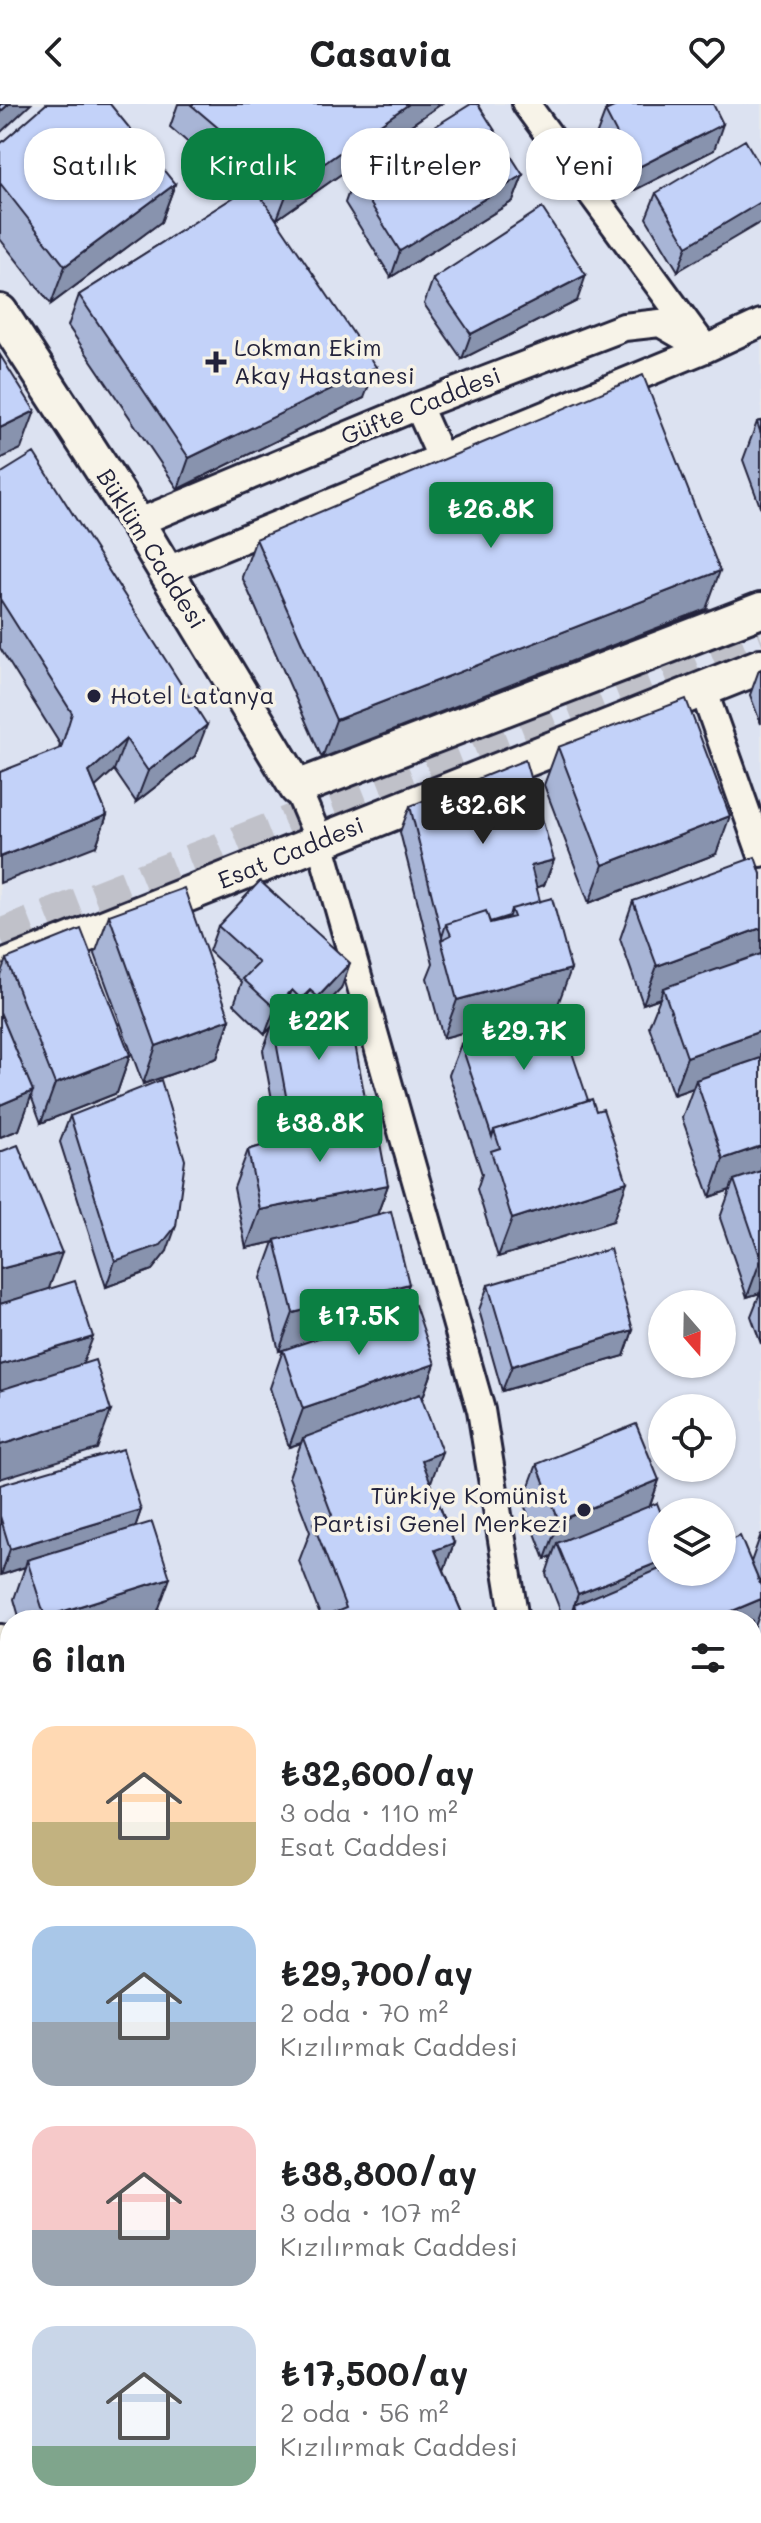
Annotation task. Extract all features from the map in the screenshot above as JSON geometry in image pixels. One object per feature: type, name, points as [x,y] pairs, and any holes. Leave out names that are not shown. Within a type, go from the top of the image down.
[{"type":"street","points":[[526,104],[705,349]]},
{"type":"street","name":"Büklüm Caddesi","points":[[0,312],[137,523],[297,788]]},
{"type":"street","name":"Güfte Caddesi","points":[[137,523],[418,406],[624,327],[660,323],[705,349]]},
{"type":"street","points":[[165,571],[440,455],[705,349],[761,323]]},
{"type":"street","points":[[418,406],[440,455]]},
{"type":"street","points":[[513,1610],[481,1410],[320,842],[297,788],[761,610]]},
{"type":"street","name":"Esat Caddesi","points":[[0,969],[761,666]]},
{"type":"street","points":[[703,689],[761,853]]},
{"type":"shaded area","points":[[0,104],[761,104],[761,1610],[0,1610]]},
{"type":"building","points":[[46,104],[110,104],[130,128],[24,128],[24,200],[154,200],[65,266],[0,183],[0,144]]},
{"type":"building","points":[[190,104],[409,104],[375,128],[341,128],[341,152],[325,163],[325,128],[218,128]]},
{"type":"building","points":[[471,104],[478,104],[493,128],[433,128]]},
{"type":"building","points":[[713,104],[723,124],[642,165],[642,128],[614,128],[605,111],[616,106]]},
{"type":"building","points":[[745,140],[761,167],[761,202],[687,246],[656,193]]},
{"type":"building","points":[[510,154],[523,175],[510,183]]},
{"type":"building","points":[[165,172],[175,184],[165,191]]},
{"type":"building","name":"Lokman Ekim Akay Hastanesi","points":[[229,200],[263,200],[376,367],[189,458],[79,295]]},
{"type":"building","points":[[368,200],[483,200],[400,251]]},
{"type":"building","points":[[542,208],[586,275],[471,334],[433,279]]},
{"type":"building","points":[[0,355],[35,411],[0,428]]},
{"type":"building","points":[[643,375],[720,571],[336,720],[256,539]]},
{"type":"building","name":"Hotel Latanya","points":[[34,453],[207,725],[148,771],[126,739],[89,772],[107,815],[0,857],[0,772],[61,748],[72,713],[0,599],[0,474]]},
{"type":"building","points":[[686,699],[730,816],[603,865],[558,747]]},
{"type":"building","points":[[525,760],[554,860],[531,866],[540,901],[511,909],[509,916],[490,922],[486,911],[446,924],[442,937],[410,806]]},
{"type":"building","points":[[755,857],[761,874],[761,928],[657,966],[633,901]]},
{"type":"building","points":[[260,881],[350,963],[318,997],[310,990],[301,999],[292,990],[275,1008],[243,979],[259,963],[218,926]]},
{"type":"building","points":[[184,888],[230,1019],[156,1046],[109,915]]},
{"type":"building","points":[[552,898],[571,969],[457,1000],[441,940],[451,935],[446,924],[486,911],[490,923],[514,917],[511,909]]},
{"type":"building","points":[[81,929],[130,1055],[55,1084],[6,959]]},
{"type":"building","points":[[761,954],[761,1031],[687,1057],[663,988]]},
{"type":"building","points":[[349,1011],[365,1098],[289,1112],[273,1025]]},
{"type":"building","points":[[558,1011],[588,1100],[494,1130],[492,1137],[461,1044]]},
{"type":"building","points":[[0,1012],[33,1091],[0,1105]]},
{"type":"building","points":[[761,1058],[761,1146],[723,1159],[696,1080]]},
{"type":"building","points":[[161,1080],[185,1160],[176,1226],[161,1245],[115,1261],[70,1116]]},
{"type":"building","points":[[592,1099],[596,1111],[603,1109],[627,1182],[512,1219],[491,1151],[500,1148],[494,1130]]},
{"type":"building","points":[[374,1112],[388,1185],[260,1210],[248,1150]]},
{"type":"building","points":[[18,1145],[62,1253],[0,1269],[0,1152]]},
{"type":"building","points":[[761,1171],[761,1259],[734,1180]]},
{"type":"building","points":[[391,1211],[409,1284],[293,1313],[275,1240]]},
{"type":"building","points":[[610,1249],[633,1330],[512,1366],[488,1285]]},
{"type":"building","points":[[75,1281],[93,1337],[0,1365],[0,1304]]},
{"type":"building","points":[[415,1305],[435,1364],[303,1409],[283,1350]]},
{"type":"building","points":[[95,1360],[111,1411],[0,1445],[0,1390]]},
{"type":"building","points":[[420,1394],[442,1452],[422,1460],[454,1543],[435,1550],[461,1610],[341,1610],[346,1608],[313,1523],[332,1515],[303,1438]]},
{"type":"building","points":[[636,1424],[648,1453],[648,1482],[654,1482],[559,1521],[537,1464]]},
{"type":"building","points":[[123,1449],[141,1510],[10,1549],[0,1516],[0,1485]]},
{"type":"building","points":[[648,1507],[648,1566],[578,1594],[557,1543]]},
{"type":"building","points":[[152,1522],[170,1578],[67,1610],[43,1610],[27,1560]]},
{"type":"building","points":[[740,1536],[761,1586],[761,1599],[735,1610],[576,1610],[574,1605],[648,1574],[648,1586],[736,1586],[736,1538]]},
{"type":"tunnel","points":[[0,936],[761,637]]},
{"type":"place","name":"Lokman Ekim Akay Hastanesi","points":[[216,362]]},
{"type":"place","name":"Hotel Latanya","points":[[94,696]]},
{"type":"place","name":"Türkiye Komünist Partisi Genel Merkezi","points":[[584,1510]]}]
